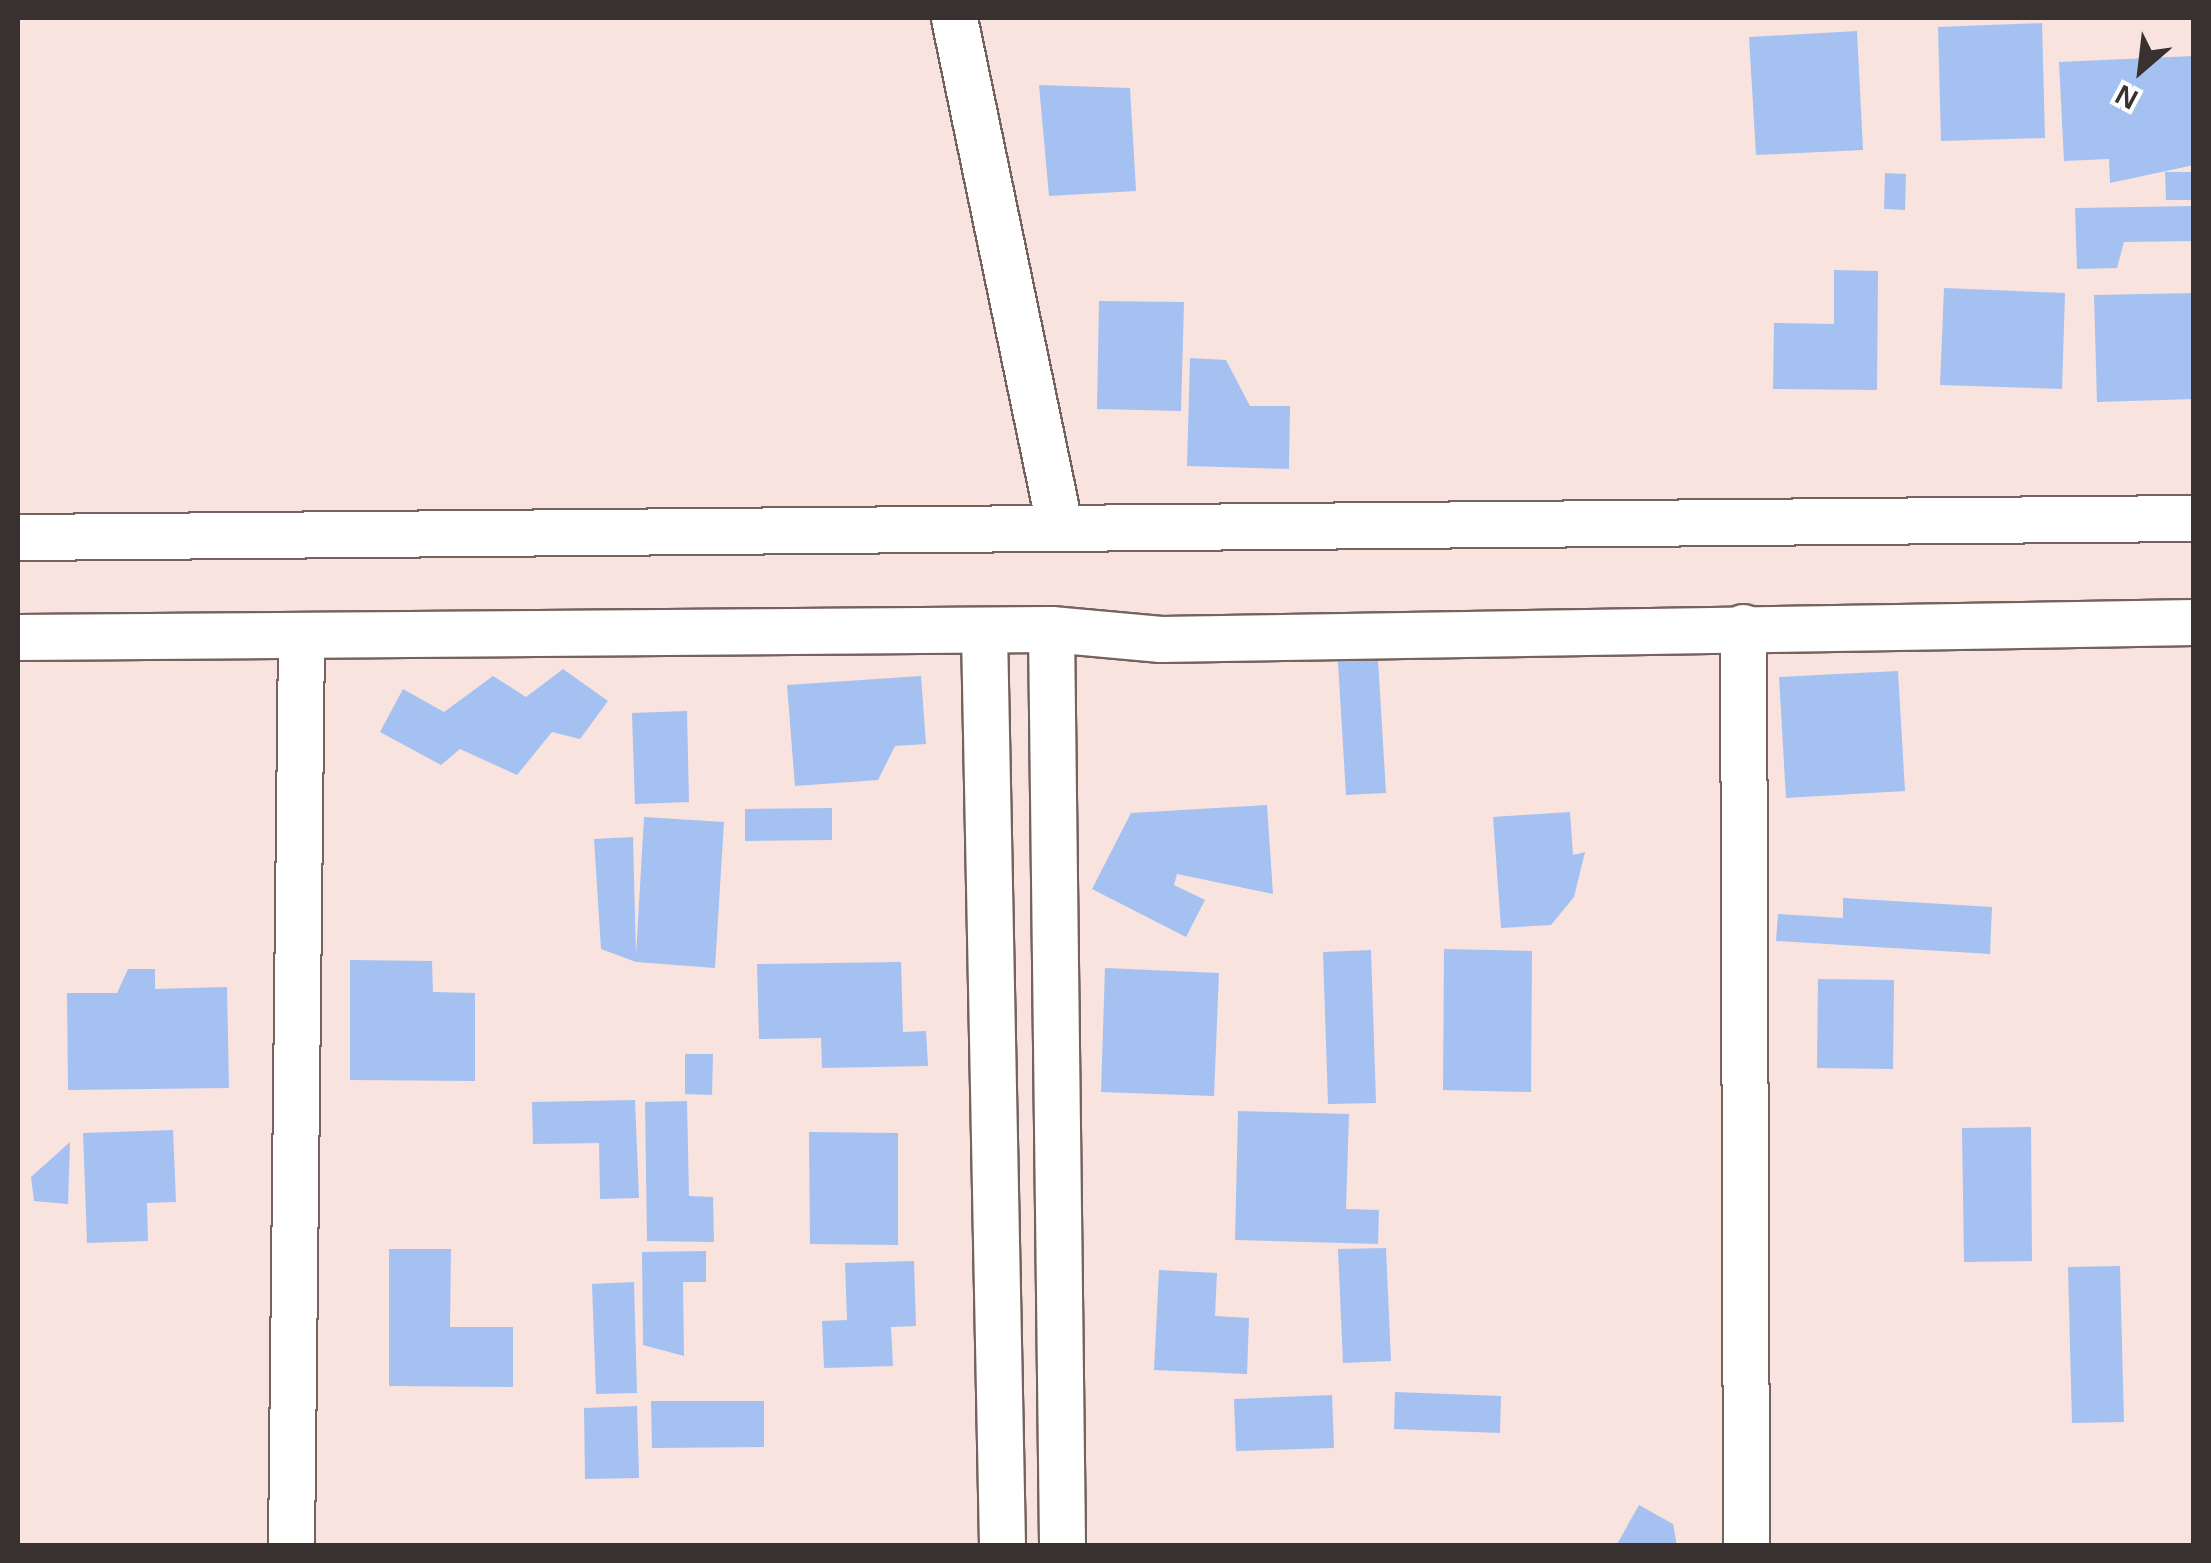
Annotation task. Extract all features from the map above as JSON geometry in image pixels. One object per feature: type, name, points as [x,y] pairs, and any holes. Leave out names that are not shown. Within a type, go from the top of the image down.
[{"type":"street","points":[[954,18],[1059,524]]},
{"type":"street","points":[[18,537],[1059,524],[2194,518]]},
{"type":"street","points":[[18,636],[1051,629],[1161,639],[2194,622]]},
{"type":"street","points":[[1743,628],[1746,1546]]},
{"type":"street","points":[[1051,629],[1062,1546]]},
{"type":"street","points":[[984,632],[1002,1546]]},
{"type":"street","points":[[291,1546],[301,636]]},
{"type":"building","points":[[2042,23],[2045,138],[1941,141],[1938,27]]},
{"type":"building","points":[[1857,31],[1863,150],[1756,155],[1749,37]]},
{"type":"building","points":[[2194,56],[2194,165],[2110,183],[2109,159],[2064,161],[2059,62]]},
{"type":"building","points":[[1039,85],[1130,88],[1136,191],[1049,196]]},
{"type":"building","points":[[2165,172],[2194,172],[2194,200],[2166,200]]},
{"type":"building","points":[[1885,173],[1906,174],[1905,210],[1884,209]]},
{"type":"building","points":[[2194,206],[2194,241],[2124,242],[2117,268],[2077,269],[2075,208]]},
{"type":"building","points":[[1834,270],[1878,271],[1877,390],[1773,389],[1774,323],[1834,324]]},
{"type":"building","points":[[1944,288],[2065,293],[2062,389],[1940,385]]},
{"type":"building","points":[[2194,293],[2194,399],[2097,402],[2094,295]]},
{"type":"building","points":[[1099,301],[1184,302],[1181,411],[1097,409]]},
{"type":"building","points":[[1190,358],[1226,360],[1250,406],[1290,406],[1289,469],[1187,466]]},
{"type":"building","points":[[1377,643],[1386,793],[1346,795],[1337,646]]},
{"type":"building","points":[[563,669],[608,701],[580,739],[552,732],[517,775],[460,749],[441,765],[380,732],[403,689],[444,712],[493,676],[526,697]]},
{"type":"building","points":[[1898,671],[1905,791],[1786,798],[1779,677]]},
{"type":"building","points":[[921,676],[926,744],[895,746],[878,780],[795,786],[787,685]]},
{"type":"building","points":[[687,711],[689,802],[635,804],[632,713]]},
{"type":"building","points":[[1267,805],[1273,894],[1177,874],[1174,885],[1205,900],[1186,937],[1092,889],[1131,813]]},
{"type":"building","points":[[832,808],[832,840],[745,841],[745,809]]},
{"type":"building","points":[[1570,812],[1573,855],[1585,852],[1574,897],[1551,925],[1501,928],[1493,817]]},
{"type":"building","points":[[644,817],[724,822],[715,968],[636,962],[601,949],[594,839],[633,837],[636,955]]},
{"type":"building","points":[[1843,898],[1992,907],[1990,954],[1776,941],[1778,914],[1843,918]]},
{"type":"building","points":[[1444,949],[1532,951],[1531,1092],[1443,1090]]},
{"type":"building","points":[[1371,950],[1376,1103],[1328,1104],[1323,952]]},
{"type":"building","points":[[350,960],[432,961],[433,992],[475,993],[475,1081],[350,1080]]},
{"type":"building","points":[[901,962],[903,1032],[926,1031],[928,1066],[822,1068],[821,1038],[759,1039],[757,964]]},
{"type":"building","points":[[1105,968],[1219,973],[1214,1096],[1101,1092]]},
{"type":"building","points":[[128,969],[155,969],[155,989],[227,987],[229,1088],[68,1090],[67,993],[117,993]]},
{"type":"building","points":[[1818,979],[1894,980],[1893,1069],[1817,1068]]},
{"type":"building","points":[[685,1054],[713,1054],[712,1095],[685,1094]]},
{"type":"building","points":[[635,1100],[639,1198],[600,1199],[599,1143],[533,1144],[532,1102]]},
{"type":"building","points":[[687,1101],[689,1196],[713,1197],[714,1242],[647,1241],[645,1102]]},
{"type":"building","points":[[1238,1111],[1349,1114],[1346,1209],[1379,1210],[1378,1244],[1235,1240]]},
{"type":"building","points":[[2031,1127],[2032,1261],[1964,1262],[1962,1128]]},
{"type":"building","points":[[173,1130],[176,1202],[147,1203],[148,1241],[87,1243],[83,1133]]},
{"type":"building","points":[[809,1132],[898,1133],[898,1245],[810,1244]]},
{"type":"building","points":[[70,1142],[68,1204],[34,1201],[31,1177]]},
{"type":"building","points":[[1386,1248],[1391,1361],[1343,1363],[1338,1249]]},
{"type":"building","points":[[389,1249],[451,1249],[450,1327],[513,1327],[513,1387],[389,1386]]},
{"type":"building","points":[[706,1251],[706,1282],[683,1282],[684,1356],[643,1345],[642,1252]]},
{"type":"building","points":[[914,1261],[916,1326],[891,1327],[893,1366],[824,1368],[822,1321],[847,1320],[845,1263]]},
{"type":"building","points":[[2120,1266],[2124,1422],[2072,1423],[2068,1267]]},
{"type":"building","points":[[1159,1270],[1217,1273],[1215,1316],[1249,1318],[1247,1374],[1154,1370]]},
{"type":"building","points":[[634,1282],[637,1393],[596,1394],[592,1284]]},
{"type":"building","points":[[1395,1392],[1501,1396],[1500,1433],[1394,1429]]},
{"type":"building","points":[[1332,1395],[1334,1448],[1236,1451],[1234,1399]]},
{"type":"building","points":[[651,1401],[764,1401],[764,1447],[652,1448]]},
{"type":"building","points":[[637,1406],[639,1478],[585,1479],[584,1408]]},
{"type":"building","points":[[1639,1505],[1673,1524],[1677,1546],[1616,1546]]}]
